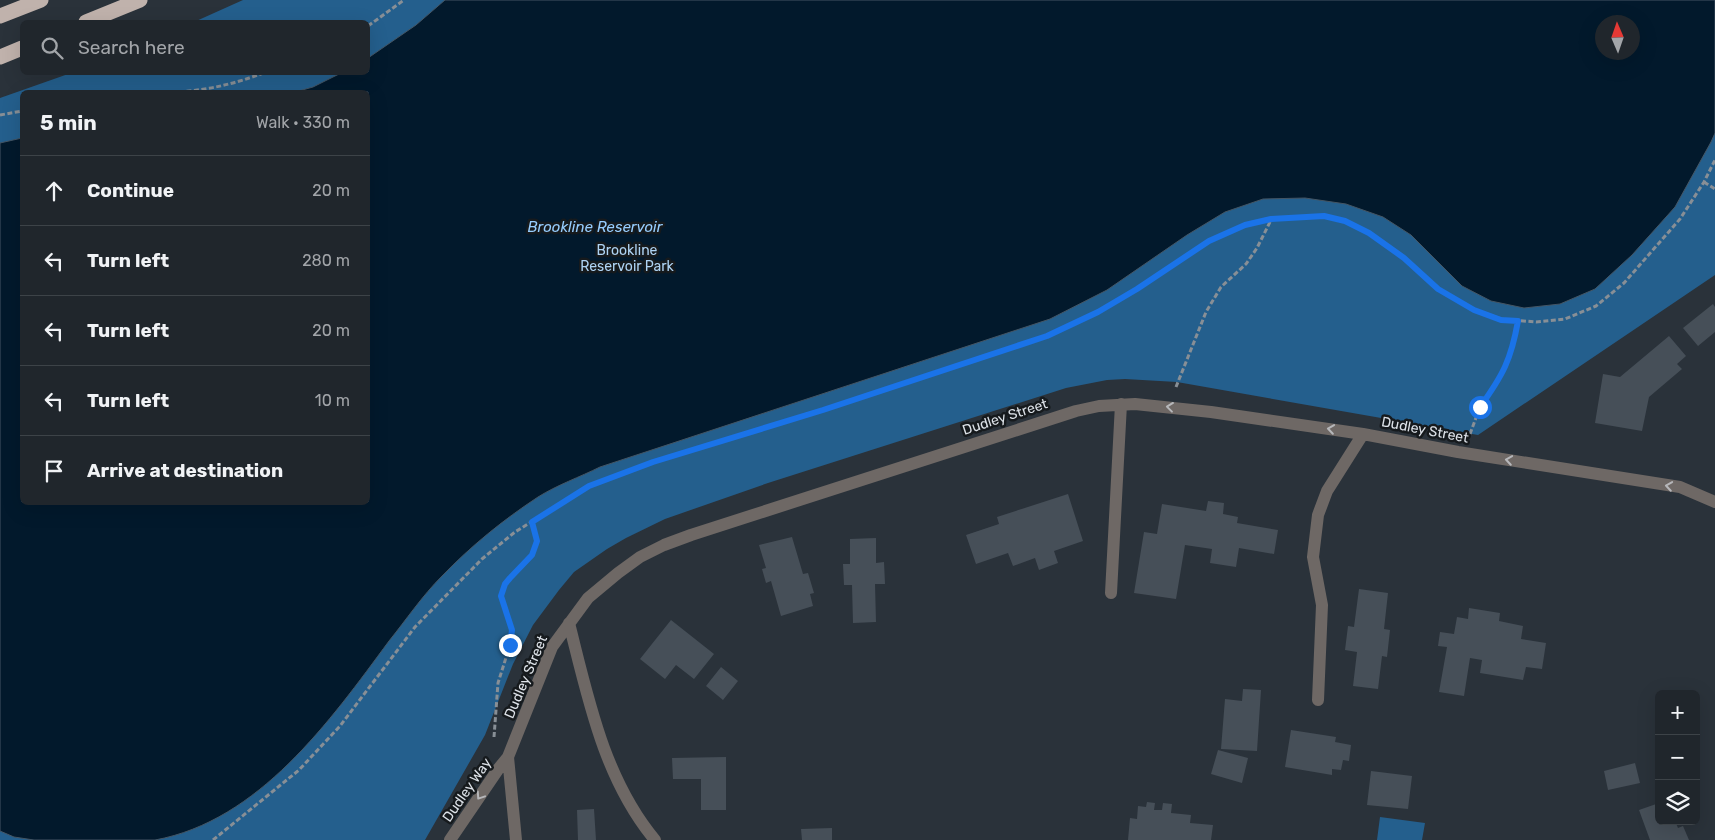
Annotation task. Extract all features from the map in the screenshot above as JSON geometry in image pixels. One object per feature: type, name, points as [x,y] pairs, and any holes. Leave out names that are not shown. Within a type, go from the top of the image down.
[{"type":"highway","points":[[0,16],[41,0]]},
{"type":"highway","points":[[91,20],[140,0]]},
{"type":"highway","points":[[0,57],[20,49]]},
{"type":"street","name":"Dudley Street","points":[[516,840],[508,757],[552,647],[588,598],[618,572],[664,545],[700,532],[1084,409],[1121,404],[1157,406],[1362,434],[1458,452],[1680,487],[1715,502]]},
{"type":"street","points":[[1111,593],[1121,404]]},
{"type":"street","points":[[1318,700],[1322,605],[1313,557],[1318,515],[1327,491],[1362,434]]},
{"type":"street","points":[[569,623],[586,695],[605,750],[637,816],[655,840]]},
{"type":"street","name":"Dudley Way","points":[[450,840],[508,757]]},
{"type":"path","points":[[370,25],[404,0]]},
{"type":"path","points":[[209,90],[258,75]]},
{"type":"path","points":[[0,115],[20,112]]},
{"type":"path","points":[[213,840],[299,770],[340,726],[415,627],[482,559],[515,532],[589,486],[653,462],[823,410],[1047,336],[1098,312],[1129,294],[1209,241],[1245,225],[1271,219],[1324,216],[1345,221],[1376,238],[1404,258],[1438,289],[1474,310],[1501,320],[1536,322],[1564,319],[1596,306],[1624,283],[1680,219],[1704,182],[1715,160]]},
{"type":"path","points":[[1704,182],[1715,189]]},
{"type":"path","points":[[1176,387],[1206,312],[1221,287],[1246,264],[1257,248],[1271,219]]},
{"type":"path","points":[[1468,438],[1480,407],[1497,383],[1507,364],[1518,321]]},
{"type":"path","points":[[493,740],[498,683],[510,645],[512,630],[501,596],[505,584],[532,555],[537,541],[532,522]]},
{"type":"green space","name":"Brookline Reservoir","points":[[243,0],[1715,0],[1715,275],[1478,435],[1177,382],[1125,379],[1107,380],[1066,388],[768,483],[665,519],[607,549],[574,572],[559,590],[533,625],[513,664],[485,735],[425,840],[0,840],[0,98],[20,91],[20,505],[370,505],[370,90],[23,90],[65,75],[370,75],[370,20],[198,20]]},
{"type":"green space","points":[[1380,817],[1425,823],[1422,840],[1377,840]]},
{"type":"water","name":"Brookline Reservoir","points":[[445,0],[1715,0],[1715,133],[1675,207],[1632,255],[1595,289],[1560,304],[1524,308],[1491,301],[1462,286],[1411,235],[1383,217],[1346,204],[1305,198],[1263,199],[1225,212],[1187,235],[1107,290],[1050,319],[600,467],[538,497],[488,534],[442,576],[316,734],[289,763],[259,790],[227,812],[192,829],[155,840],[34,840],[14,837],[0,831],[0,143],[20,138],[20,505],[370,505],[370,90],[302,90],[313,87],[337,75],[370,75],[370,57],[416,25]]},
{"type":"building","points":[[1713,304],[1715,307],[1715,332],[1698,346],[1683,328]]},
{"type":"building","points":[[1669,336],[1686,356],[1677,364],[1682,369],[1649,397],[1642,431],[1595,423],[1603,374],[1620,377]]},
{"type":"building","points":[[1068,494],[1083,541],[1054,551],[1058,563],[1039,570],[1035,558],[1013,566],[1008,553],[976,564],[966,535],[999,524],[997,517]]},
{"type":"building","points":[[1208,501],[1224,503],[1223,514],[1238,517],[1237,523],[1278,530],[1274,554],[1239,548],[1236,567],[1210,563],[1212,549],[1185,545],[1176,599],[1134,593],[1144,532],[1157,534],[1162,504],[1206,511]]},
{"type":"building","points":[[792,537],[803,574],[808,573],[814,593],[810,594],[813,606],[781,616],[771,581],[766,583],[762,569],[766,568],[759,545]]},
{"type":"building","points":[[876,538],[876,563],[884,562],[885,584],[875,584],[876,622],[853,623],[852,585],[844,585],[843,564],[850,564],[850,539]]},
{"type":"building","points":[[1359,589],[1388,593],[1384,629],[1390,630],[1387,657],[1382,656],[1378,689],[1353,686],[1357,652],[1345,650],[1348,626],[1354,627]]},
{"type":"building","points":[[1469,608],[1500,613],[1499,621],[1523,626],[1521,639],[1546,643],[1542,669],[1526,667],[1523,680],[1480,673],[1482,660],[1470,658],[1464,696],[1439,692],[1447,647],[1438,646],[1440,632],[1454,634],[1457,617],[1468,619]]},
{"type":"building","points":[[671,620],[714,654],[694,679],[676,665],[665,679],[640,659]]},
{"type":"building","points":[[721,667],[738,681],[723,700],[706,686]]},
{"type":"building","points":[[1243,689],[1261,690],[1257,751],[1221,749],[1225,699],[1242,701]]},
{"type":"building","points":[[1291,730],[1336,737],[1335,742],[1351,745],[1349,761],[1343,760],[1341,770],[1332,769],[1332,775],[1285,767]]},
{"type":"building","points":[[1218,750],[1248,758],[1242,783],[1211,774]]},
{"type":"building","points":[[726,757],[726,810],[701,810],[701,779],[673,779],[672,758]]},
{"type":"building","points":[[1635,763],[1640,783],[1608,790],[1604,771]]},
{"type":"building","points":[[1371,771],[1412,776],[1408,809],[1367,805]]},
{"type":"building","points":[[1147,802],[1155,803],[1154,810],[1162,810],[1163,803],[1172,804],[1171,813],[1191,815],[1190,823],[1213,825],[1211,840],[1128,840],[1130,818],[1137,819],[1138,806],[1146,807]]},
{"type":"building","points":[[1655,804],[1655,825],[1677,825],[1678,828],[1683,826],[1689,840],[1650,840],[1639,810]]},
{"type":"building","points":[[594,809],[596,840],[578,840],[577,810]]},
{"type":"building","points":[[832,828],[832,840],[802,840],[801,829]]},
{"type":"route","points":[[510,645],[512,630],[501,596],[505,584],[532,555],[537,541],[532,522],[589,486],[653,462],[823,410],[1047,336],[1098,312],[1137,289],[1209,241],[1245,225],[1271,219],[1324,216],[1345,221],[1369,233],[1404,258],[1438,289],[1474,310],[1501,320],[1518,321],[1507,364],[1497,383],[1480,407]]},
{"type":"park label","name":"Brookline Reservoir Park","points":[[627,258]]}]
